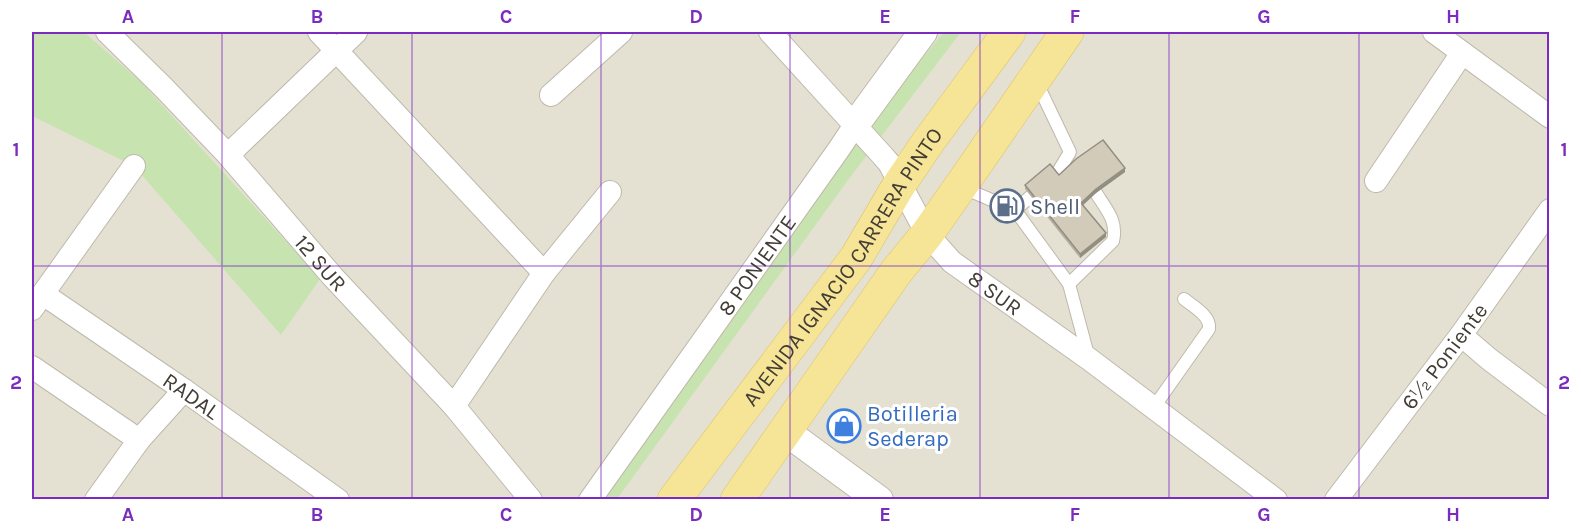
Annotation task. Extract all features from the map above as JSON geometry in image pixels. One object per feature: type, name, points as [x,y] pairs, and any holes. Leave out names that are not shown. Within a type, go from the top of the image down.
[{"type":"main road","name":"AVENIDA IGNACIO CARRERA PINTO","points":[[674,500],[856,258],[899,185],[928,142],[1009,32]]},
{"type":"main road","points":[[737,500],[896,272],[927,234],[1067,32]]},
{"type":"street","name":"12 SUR","points":[[107,32],[228,155],[333,277],[454,406],[531,500]]},
{"type":"street","points":[[319,32],[544,273]]},
{"type":"street","points":[[228,155],[356,32]]},
{"type":"street","points":[[550,95],[621,32]]},
{"type":"street","name":"8 SUR","points":[[770,32],[889,163],[927,234],[952,262],[1089,358],[1276,500]]},
{"type":"street","name":"8 PONIENTE","points":[[590,500],[923,32]]},
{"type":"street","points":[[1434,32],[1550,117]]},
{"type":"street","points":[[1376,181],[1462,53]]},
{"type":"street","points":[[37,301],[134,166]]},
{"type":"street","points":[[454,406],[544,273],[610,192]]},
{"type":"street","name":"6½ Poniente","points":[[1336,500],[1461,335],[1550,210]]},
{"type":"street","name":"RADAL","points":[[37,301],[184,390],[333,498]]},
{"type":"street","points":[[1461,335],[1550,405]]},
{"type":"street","points":[[32,367],[140,440]]},
{"type":"street","points":[[96,500],[140,440],[184,390]]},
{"type":"street","points":[[786,431],[879,500]]},
{"type":"lane","points":[[1035,78],[1073,158],[1056,175]]},
{"type":"lane","points":[[960,187],[1015,210],[1069,284],[1089,358]]},
{"type":"lane","points":[[1069,284],[1113,241],[1115,233],[1113,220],[1096,193]]},
{"type":"lane","points":[[1015,210],[1031,196]]},
{"type":"lane","points":[[1154,408],[1209,329],[1208,318],[1184,299]]},
{"type":"shaded area","points":[[32,32],[1549,32],[1549,499],[32,499]]},
{"type":"green space","points":[[32,32],[84,32],[141,82],[320,279],[281,335],[134,166],[32,116]]},
{"type":"green space","points":[[944,32],[961,32],[848,180],[617,499],[599,500],[866,126]]},
{"type":"building","points":[[1103,140],[1125,168],[1081,203],[1106,233],[1080,254],[1025,185],[1050,164],[1059,175],[1076,159]]},
{"type":"place","name":"Shell","points":[[1007,206]]},
{"type":"place","name":"Botilleria Sederap","points":[[844,426]]}]
